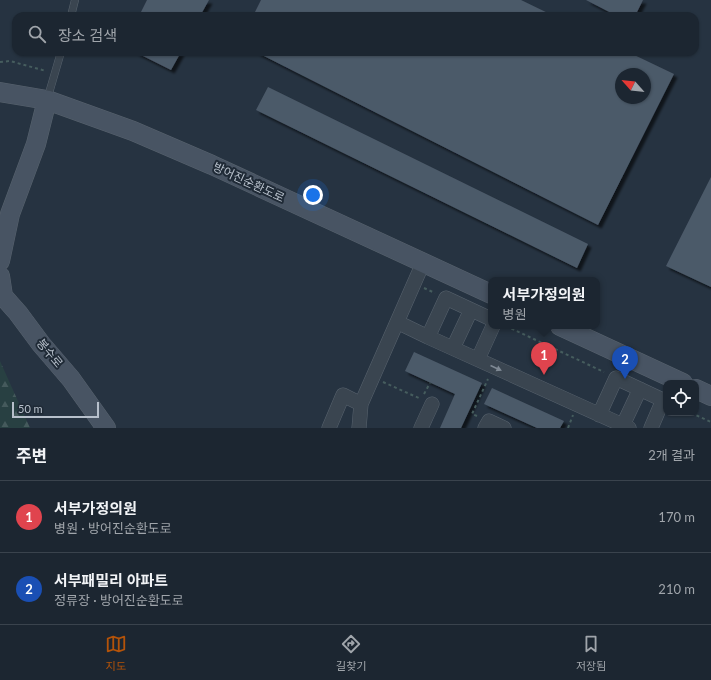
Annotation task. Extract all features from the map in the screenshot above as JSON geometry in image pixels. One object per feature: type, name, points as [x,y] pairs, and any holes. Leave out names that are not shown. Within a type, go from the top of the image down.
[{"type":"main road","name":"방어진순환도로","points":[[0,92],[47,100],[133,131],[212,164],[488,293]]},
{"type":"main road","points":[[0,261],[10,214],[36,144],[47,100]]},
{"type":"main road","name":"봉수로","points":[[0,276],[3,296],[18,313],[41,344],[72,379],[106,428]]},
{"type":"main road","points":[[566,329],[677,380]]},
{"type":"main road","points":[[699,390],[711,396]]},
{"type":"street","points":[[359,428],[361,404],[423,263]]},
{"type":"street","points":[[428,337],[446,298],[488,318]]},
{"type":"street","points":[[453,348],[471,310]]},
{"type":"street","points":[[397,322],[626,427],[640,389]]},
{"type":"street","points":[[478,359],[492,329]]},
{"type":"street","points":[[599,414],[616,378],[663,400],[651,428]]},
{"type":"street","points":[[329,428],[343,395],[361,404]]},
{"type":"street","points":[[421,428],[432,404]]},
{"type":"street","points":[[487,424],[504,428]]},
{"type":"lane","points":[[72,12],[76,0]]},
{"type":"lane","points":[[47,100],[60,56]]},
{"type":"path","points":[[0,62],[10,61],[55,74]]},
{"type":"path","points":[[414,283],[446,298]]},
{"type":"path","points":[[512,329],[616,378]]},
{"type":"path","points":[[487,424],[472,414],[494,367]]},
{"type":"path","points":[[381,381],[422,400],[430,382]]},
{"type":"path","points":[[698,416],[711,422]]},
{"type":"green space","points":[[0,361],[30,428],[0,428]]},
{"type":"building","points":[[147,0],[209,0],[202,12],[141,12]]},
{"type":"building","points":[[261,0],[521,0],[546,12],[255,12]]},
{"type":"building","points":[[586,0],[643,0],[637,12],[609,12]]},
{"type":"building","points":[[143,56],[179,56],[171,70]]},
{"type":"building","points":[[264,56],[636,56],[674,74],[598,225]]},
{"type":"building","points":[[268,87],[588,244],[577,268],[256,110]]},
{"type":"building","points":[[711,177],[711,287],[666,266]]},
{"type":"building","points":[[414,352],[482,383],[461,428],[440,428],[455,394],[405,371]]},
{"type":"building","points":[[492,388],[564,421],[560,428],[537,428],[484,404]]},
{"type":"place","name":"서부가정의원","points":[[544,375]]},
{"type":"place","name":"서부패밀리 아파트","points":[[625,379]]}]
